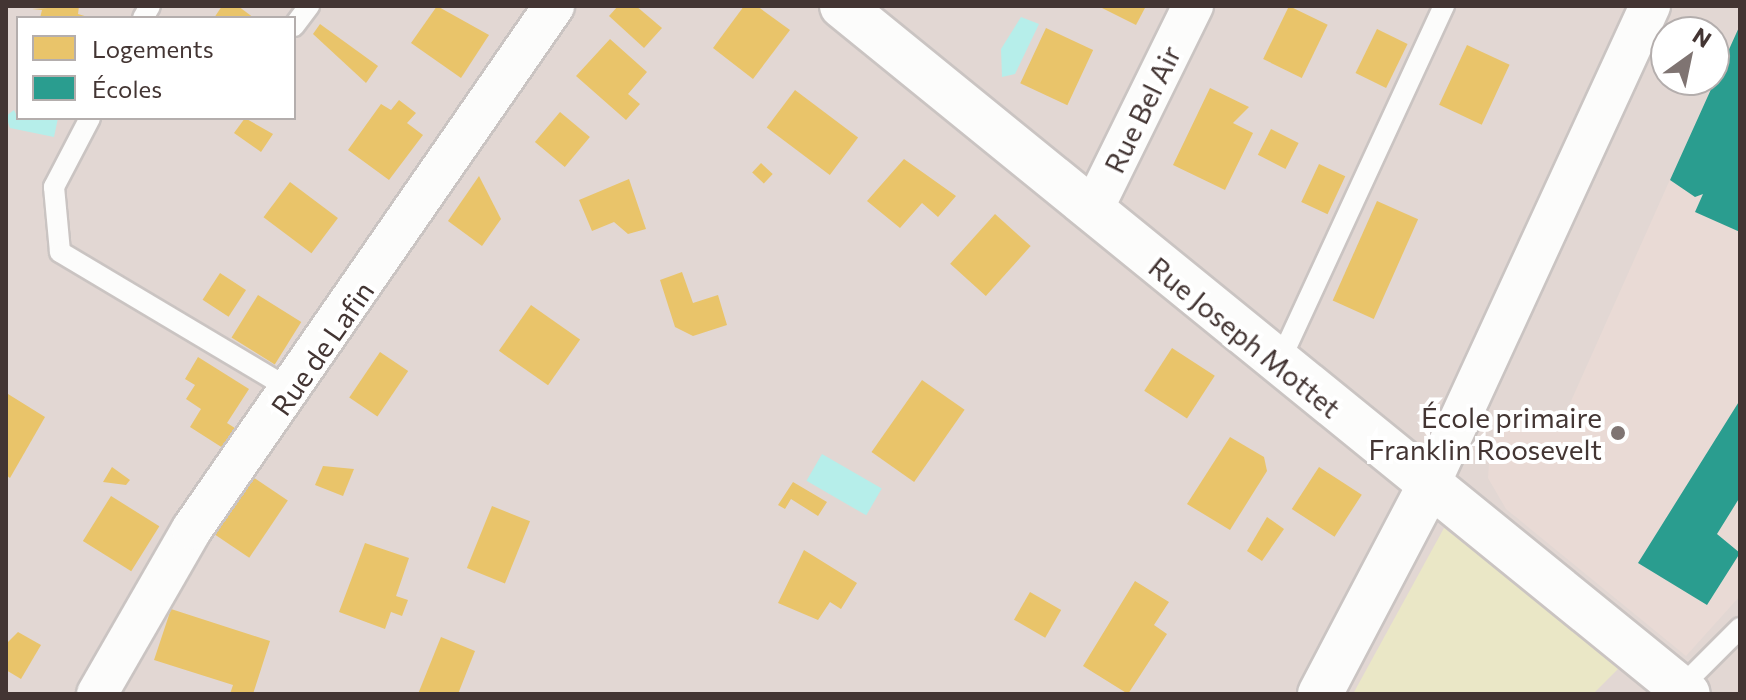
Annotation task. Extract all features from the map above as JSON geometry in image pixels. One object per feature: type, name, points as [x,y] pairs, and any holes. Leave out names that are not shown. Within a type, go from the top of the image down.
[{"type":"street","name":"Rue de Lafin","points":[[97,694],[192,529],[293,391],[554,6]]},
{"type":"street","name":"Rue Joseph Mottet","points":[[842,6],[1680,692]]},
{"type":"street","name":"Rue Bel Air","points":[[1092,211],[1193,6]]},
{"type":"street","points":[[1320,694],[1428,488],[1650,6]]},
{"type":"lane","points":[[296,23],[309,6]]},
{"type":"lane","points":[[1278,365],[1444,6]]},
{"type":"lane","points":[[89,120],[54,187],[60,252],[293,391]]},
{"type":"lane","points":[[1680,692],[1740,628]]},
{"type":"shaded area","points":[[6,6],[1740,6],[1740,694],[6,694]]},
{"type":"shaded area","name":"École primaire Franklin Roosevelt","points":[[1740,23],[1740,596],[1686,656],[1506,509],[1488,478],[1490,449],[1502,418],[1567,410],[1707,96],[1730,96],[1730,45]]},
{"type":"shaded area","points":[[1444,528],[1622,665],[1593,694],[1353,694]]},
{"type":"water","points":[[1021,17],[1039,24],[1015,74],[1002,77],[1001,49]]},
{"type":"water","points":[[14,110],[16,120],[58,120],[54,137],[10,128],[6,116]]},
{"type":"water","points":[[822,454],[882,489],[866,515],[806,481]]},
{"type":"building: Logements","points":[[79,6],[78,14],[84,16],[40,16],[42,10],[32,9]]},
{"type":"building: Logements","points":[[222,6],[238,6],[251,16],[215,16]]},
{"type":"building: Logements","points":[[437,6],[489,35],[461,78],[411,43]]},
{"type":"building: Logements","points":[[618,6],[636,6],[662,28],[644,48],[609,16]]},
{"type":"building: Logements","points":[[744,6],[757,6],[790,30],[753,79],[713,48]]},
{"type":"building: Logements","points":[[1098,6],[1146,6],[1136,25]]},
{"type":"building: Logements","points":[[1289,6],[1328,25],[1302,78],[1263,59]]},
{"type":"building: Logements","points":[[320,24],[378,66],[366,83],[313,34]]},
{"type":"building: Logements","points":[[1046,28],[1093,50],[1067,105],[1020,83]]},
{"type":"building: Logements","points":[[1377,29],[1408,44],[1386,88],[1356,73]]},
{"type":"building: Logements","points":[[610,39],[647,72],[628,94],[640,104],[626,120],[576,76]]},
{"type":"building: Logements","points":[[1467,45],[1510,65],[1482,125],[1439,105]]},
{"type":"building: Logements","points":[[1210,88],[1249,107],[1233,123],[1253,133],[1225,190],[1173,165]]},
{"type":"building: Logements","points":[[795,90],[858,138],[830,175],[767,128]]},
{"type":"building: Logements","points":[[399,100],[416,113],[407,123],[423,135],[389,180],[348,150],[381,104],[391,110]]},
{"type":"building: Logements","points":[[560,112],[590,137],[565,167],[535,142]]},
{"type":"building: Logements","points":[[244,120],[248,120],[273,134],[261,152],[234,133]]},
{"type":"building: Logements","points":[[1271,129],[1299,143],[1285,169],[1258,155]]},
{"type":"building: Logements","points":[[904,159],[956,196],[938,217],[922,203],[900,228],[867,201]]},
{"type":"building: Logements","points":[[761,163],[773,174],[764,183],[752,173]]},
{"type":"building: Logements","points":[[1319,164],[1345,176],[1328,214],[1301,202]]},
{"type":"building: Logements","points":[[479,176],[501,219],[482,246],[448,221]]},
{"type":"building: Logements","points":[[629,179],[646,229],[628,234],[614,222],[592,231],[579,200]]},
{"type":"building: Logements","points":[[290,182],[338,218],[311,253],[264,217]]},
{"type":"building: Logements","points":[[1377,201],[1418,219],[1374,319],[1333,301]]},
{"type":"building: Logements","points":[[995,214],[1031,246],[986,296],[950,264]]},
{"type":"building: Logements","points":[[682,272],[693,303],[718,295],[727,325],[693,336],[675,327],[660,280]]},
{"type":"building: Logements","points":[[220,273],[246,290],[229,317],[203,300]]},
{"type":"building: Logements","points":[[258,295],[301,322],[275,364],[232,337]]},
{"type":"building: Logements","points":[[531,305],[580,339],[548,385],[499,351]]},
{"type":"building: Logements","points":[[1172,348],[1215,376],[1187,419],[1144,391]]},
{"type":"building: Logements","points":[[380,352],[408,371],[377,417],[349,398]]},
{"type":"building: Logements","points":[[198,357],[249,389],[227,423],[238,430],[226,450],[190,427],[201,409],[186,399],[195,385],[185,379]]},
{"type":"building: Logements","points":[[922,380],[965,410],[914,482],[872,452]]},
{"type":"building: Logements","points":[[8,394],[45,417],[10,478],[6,475]]},
{"type":"building: Logements","points":[[1230,437],[1264,457],[1267,471],[1230,530],[1187,504]]},
{"type":"building: Logements","points":[[323,466],[354,469],[343,496],[315,485]]},
{"type":"building: Logements","points":[[112,467],[130,480],[126,485],[103,482]]},
{"type":"building: Logements","points":[[1319,467],[1362,495],[1335,537],[1292,509]]},
{"type":"building: Logements","points":[[253,477],[288,500],[249,558],[214,534]]},
{"type":"building: Logements","points":[[793,482],[827,502],[818,516],[791,499],[785,509],[778,505]]},
{"type":"building: Logements","points":[[111,496],[159,526],[131,571],[83,541]]},
{"type":"building: Logements","points":[[492,506],[530,521],[505,583],[467,568]]},
{"type":"building: Logements","points":[[1267,517],[1284,529],[1262,561],[1247,551]]},
{"type":"building: Logements","points":[[365,543],[409,558],[396,596],[408,600],[402,616],[391,612],[385,629],[339,612]]},
{"type":"building: Logements","points":[[804,550],[857,583],[841,609],[830,602],[818,620],[778,603]]},
{"type":"building: Logements","points":[[1135,581],[1169,602],[1154,625],[1167,634],[1128,694],[1083,666]]},
{"type":"building: Logements","points":[[1030,592],[1061,610],[1045,638],[1014,620]]},
{"type":"building: Logements","points":[[171,609],[270,641],[253,694],[230,694],[233,685],[154,660]]},
{"type":"building: Logements","points":[[18,632],[41,645],[21,679],[6,670],[6,644]]},
{"type":"building: Logements","points":[[441,637],[475,651],[458,694],[418,694]]},
{"type":"building: Écoles","points":[[1740,25],[1740,232],[1695,212],[1703,194],[1695,197],[1670,180],[1708,96],[1730,96],[1730,47]]},
{"type":"building: Écoles","points":[[1740,400],[1740,497],[1717,534],[1740,553],[1707,605],[1638,563]]},
{"type":"place","name":"École primaire Franklin Roosevelt","points":[[1618,433]]}]
